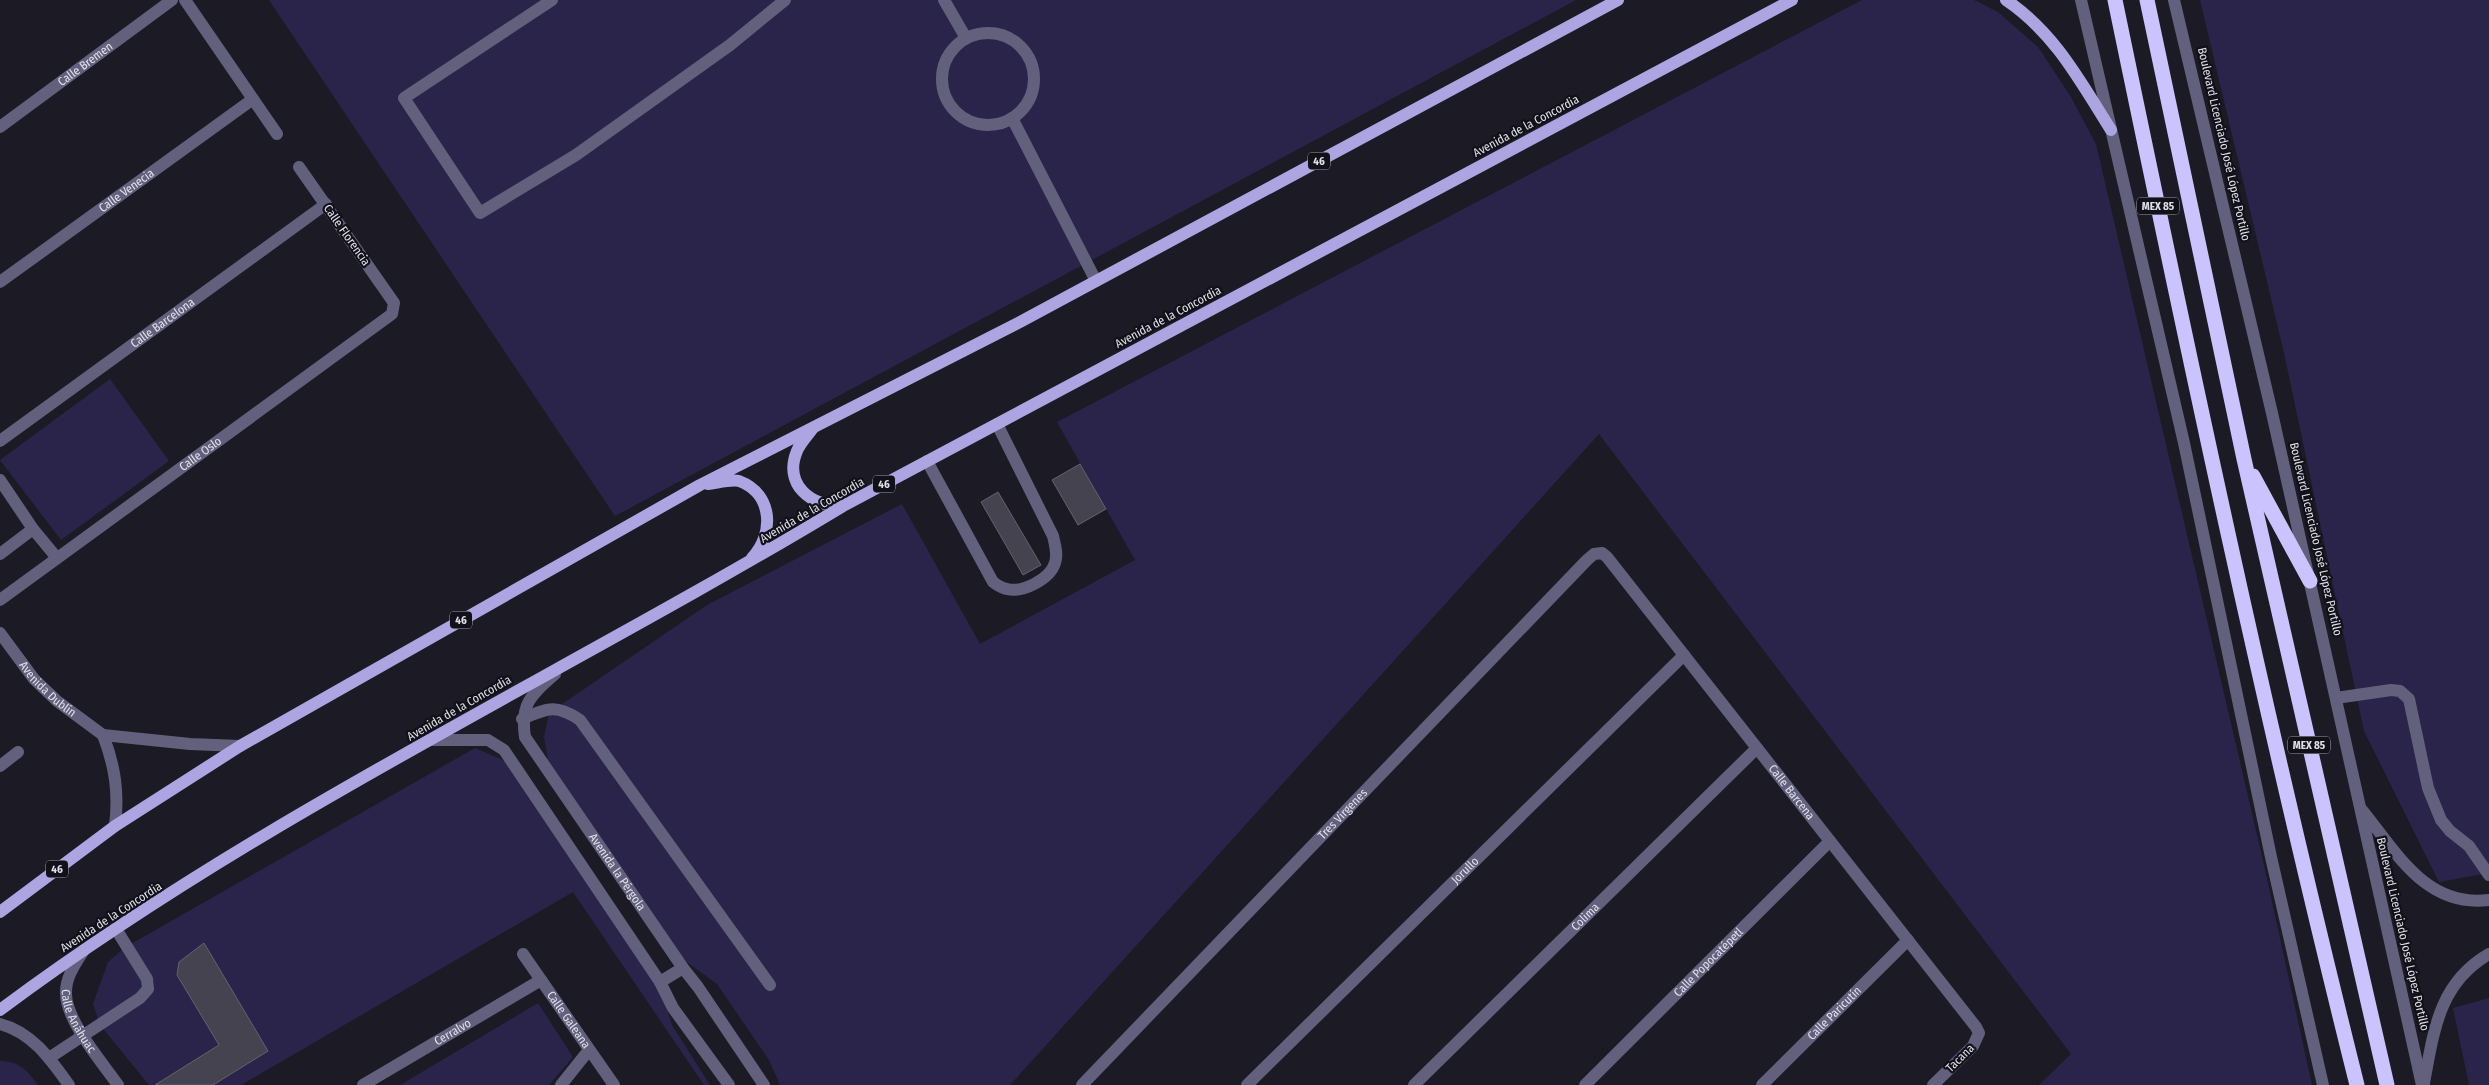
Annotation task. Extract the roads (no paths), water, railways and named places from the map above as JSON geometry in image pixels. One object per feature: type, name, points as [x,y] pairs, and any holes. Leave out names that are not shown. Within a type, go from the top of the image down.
[{"type":"highway","name":"MEX 85","points":[[2115,0],[2200,413],[2306,879],[2357,1085]]},
{"type":"highway","name":"MEX 85","points":[[2147,0],[2244,459],[2387,1085]]},
{"type":"highway","points":[[2244,459],[2310,580]]},
{"type":"main road","name":"46","points":[[0,912],[114,826],[240,746],[700,485],[1096,280],[1618,0]]},
{"type":"main road","name":"Avenida de la Concordia","points":[[0,1010],[84,950],[242,848],[569,660],[745,565],[843,506],[1792,0]]},
{"type":"main road","points":[[2006,0],[2028,15],[2068,61],[2111,130]]},
{"type":"main road","points":[[814,426],[797,451],[794,465],[796,480],[803,492],[814,502],[828,507],[843,506]]},
{"type":"main road","points":[[700,485],[738,480],[753,489],[764,503],[769,520],[766,537],[758,552],[745,565]]},
{"type":"street","name":"Calle Bremen","points":[[0,127],[172,0]]},
{"type":"street","points":[[185,0],[277,134]]},
{"type":"street","points":[[552,0],[404,98],[480,213],[576,155],[730,46],[785,0]]},
{"type":"street","points":[[944,0],[966,38]]},
{"type":"street","points":[[2082,0],[2184,443],[2271,857],[2323,1085]]},
{"type":"street","name":"Boulevard Licenciado José López Portillo","points":[[2174,0],[2310,580],[2359,807],[2423,1085]]},
{"type":"street","points":[[981,33],[996,34],[1011,39],[1023,49],[1031,63],[1034,78],[1031,94],[1024,108],[1012,118],[998,124],[976,123],[957,113],[948,102],[942,88],[944,67],[954,47],[966,38],[981,33]]},
{"type":"street","name":"Calle Venecia","points":[[0,282],[253,99]]},
{"type":"street","points":[[1012,118],[1096,280]]},
{"type":"street","name":"Calle Florencia","points":[[299,167],[394,304]]},
{"type":"street","name":"Calle Barcelona","points":[[0,441],[326,204]]},
{"type":"street","name":"Calle Oslo","points":[[0,600],[392,314],[394,304]]},
{"type":"street","points":[[928,461],[993,582],[1008,590],[1017,590],[1030,586],[1052,570],[1056,561],[1056,550],[1052,536],[997,424]]},
{"type":"street","points":[[0,480],[33,529],[57,558]]},
{"type":"street","points":[[0,554],[33,529]]},
{"type":"street","name":"Tres Virgenes","points":[[1082,1085],[1587,560],[1594,554],[1602,553],[1607,557]]},
{"type":"street","name":"Calle Barcena","points":[[1607,557],[1976,1027]]},
{"type":"street","name":"Avenida Dublín","points":[[0,633],[34,679],[57,701],[104,735],[190,744],[240,746]]},
{"type":"street","name":"Jorullo","points":[[1247,1085],[1684,655]]},
{"type":"street","points":[[522,719],[526,703],[569,660]]},
{"type":"street","points":[[2336,698],[2391,690],[2400,691],[2409,699],[2428,788],[2440,820],[2450,831],[2469,846],[2489,875]]},
{"type":"street","points":[[522,719],[546,709],[564,710],[580,720],[770,985]]},
{"type":"street","name":"Avenida la Pérgola","points":[[522,719],[525,737],[764,1085]]},
{"type":"street","points":[[104,735],[112,757],[116,780],[118,803],[114,826]]},
{"type":"street","name":"Avenida la Pérgola","points":[[431,740],[488,740],[504,750],[660,982],[673,1008],[729,1085]]},
{"type":"street","name":"Colima","points":[[1414,1085],[1757,748]]},
{"type":"street","points":[[0,766],[18,752]]},
{"type":"street","points":[[2359,807],[2410,869],[2429,887],[2460,900],[2489,900]]},
{"type":"street","name":"Calle Popocatépetl","points":[[1585,1085],[1830,841]]},
{"type":"street","points":[[49,1058],[140,998],[148,989],[147,979],[116,929]]},
{"type":"street","name":"Calle Paricutín","points":[[1762,1085],[1908,940]]},
{"type":"street","name":"Calle Anáhuac","points":[[84,950],[70,974],[66,992],[68,1006],[83,1034],[118,1085]]},
{"type":"street","name":"Calle Galeana","points":[[523,954],[614,1085]]},
{"type":"street","points":[[2423,1085],[2429,1055],[2446,994],[2464,971],[2489,954]]},
{"type":"street","points":[[660,982],[683,968]]},
{"type":"street","name":"Cerralvo","points":[[363,1085],[541,980]]},
{"type":"street","points":[[0,1024],[10,1026],[26,1036],[49,1058],[68,1085]]},
{"type":"street","name":"Tacana","points":[[1933,1085],[1974,1046],[1979,1033],[1976,1027]]},
{"type":"street","points":[[561,1085],[589,1050]]}]
